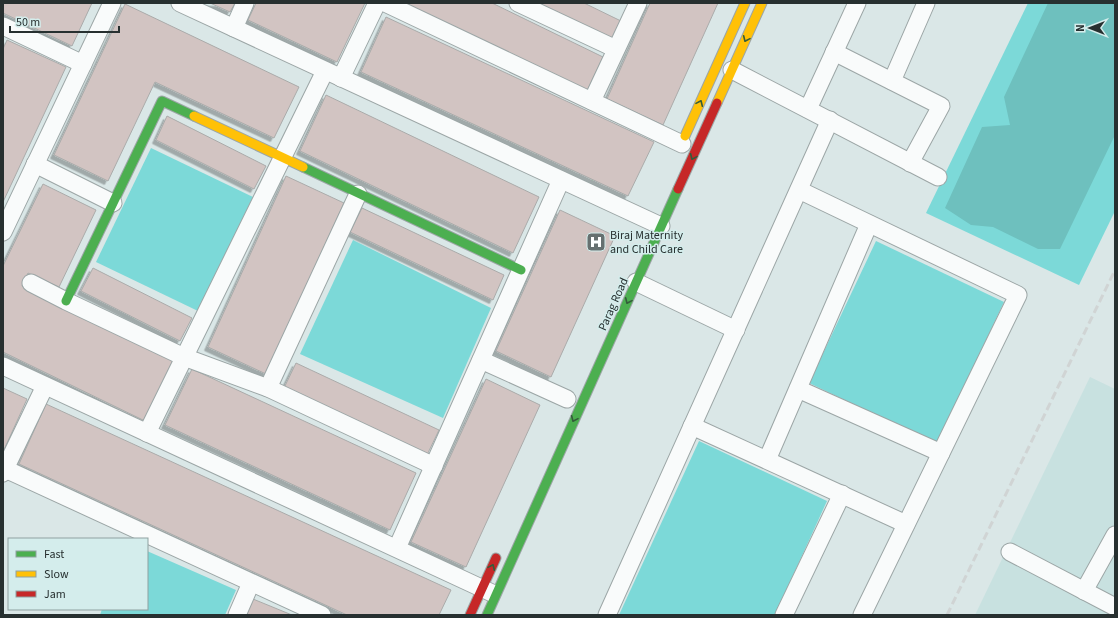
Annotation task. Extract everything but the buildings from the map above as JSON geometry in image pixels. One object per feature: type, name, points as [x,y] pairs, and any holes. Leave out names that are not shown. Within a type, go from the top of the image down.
[{"type":"street","points":[[3,232],[112,3]]},
{"type":"street","points":[[180,3],[651,222]]},
{"type":"street","points":[[234,28],[246,3]]},
{"type":"street","points":[[341,78],[377,3]]},
{"type":"street","points":[[385,3],[592,102],[680,148],[745,3]]},
{"type":"street","points":[[518,3],[616,49]]},
{"type":"street","points":[[592,102],[638,3]]},
{"type":"street","name":"Parag Road","points":[[470,615],[489,591],[550,473],[636,282],[651,222],[732,70],[762,3]]},
{"type":"street","points":[[808,109],[857,3]]},
{"type":"street","points":[[892,81],[926,3]]},
{"type":"street","points":[[3,27],[83,64]]},
{"type":"street","points":[[834,52],[941,106],[910,163]]},
{"type":"street","points":[[732,70],[938,177]]},
{"type":"street","points":[[147,433],[325,71]]},
{"type":"street","points":[[66,301],[162,101],[521,270]]},
{"type":"street","points":[[607,615],[830,120]]},
{"type":"street","points":[[35,164],[113,203]]},
{"type":"street","points":[[397,548],[561,180]]},
{"type":"street","points":[[799,190],[1018,295],[862,615]]},
{"type":"street","points":[[268,388],[358,194]]},
{"type":"street","points":[[767,460],[869,224]]},
{"type":"street","points":[[636,282],[736,330]]},
{"type":"street","points":[[31,283],[184,357],[268,388],[434,466]]},
{"type":"street","points":[[481,360],[567,399]]},
{"type":"street","points":[[3,366],[489,591]]},
{"type":"street","points":[[45,386],[4,470],[322,615]]},
{"type":"street","points":[[798,389],[941,453]]},
{"type":"street","points":[[692,426],[906,524]]},
{"type":"street","points":[[784,615],[842,494]]},
{"type":"street","points":[[1084,591],[1115,535]]},
{"type":"street","name":"Parag Road","points":[[487,615],[489,591],[498,552]]},
{"type":"street","points":[[1010,552],[1115,606]]},
{"type":"street","points":[[237,615],[251,583]]},
{"type":"shaded area","points":[[1028,3],[1115,3],[1115,211],[1079,285],[926,213]]},
{"type":"shaded area","points":[[1048,3],[1115,3],[1115,135],[1060,249],[1038,249],[993,227],[971,225],[945,208],[982,127],[1010,125],[1004,97]]},
{"type":"shaded area","points":[[151,148],[253,197],[198,311],[96,262]]},
{"type":"shaded area","points":[[353,240],[491,308],[443,418],[300,354]]},
{"type":"shaded area","points":[[876,241],[1004,302],[937,444],[809,383]]},
{"type":"shaded area","points":[[1090,377],[1115,389],[1115,615],[975,615]]},
{"type":"shaded area","points":[[699,441],[827,501],[775,615],[619,615]]},
{"type":"shaded area","points":[[148,551],[236,590],[225,615],[100,615],[102,610],[148,610]]},
{"type":"railway","points":[[947,615],[1115,270]]},
{"type":"traffic: fast","points":[[66,301],[162,101],[194,116]]},
{"type":"traffic: fast","points":[[303,167],[521,270]]},
{"type":"traffic: fast","points":[[487,615],[678,189]]},
{"type":"traffic: slow","points":[[685,136],[745,3]]},
{"type":"traffic: slow","points":[[717,103],[762,3]]},
{"type":"traffic: slow","points":[[194,116],[303,167]]},
{"type":"traffic: jam","points":[[678,189],[717,103]]},
{"type":"traffic: jam","points":[[470,615],[496,558]]},
{"type":"place","name":"Biraj Maternity and Child Care","points":[[596,242]]}]
